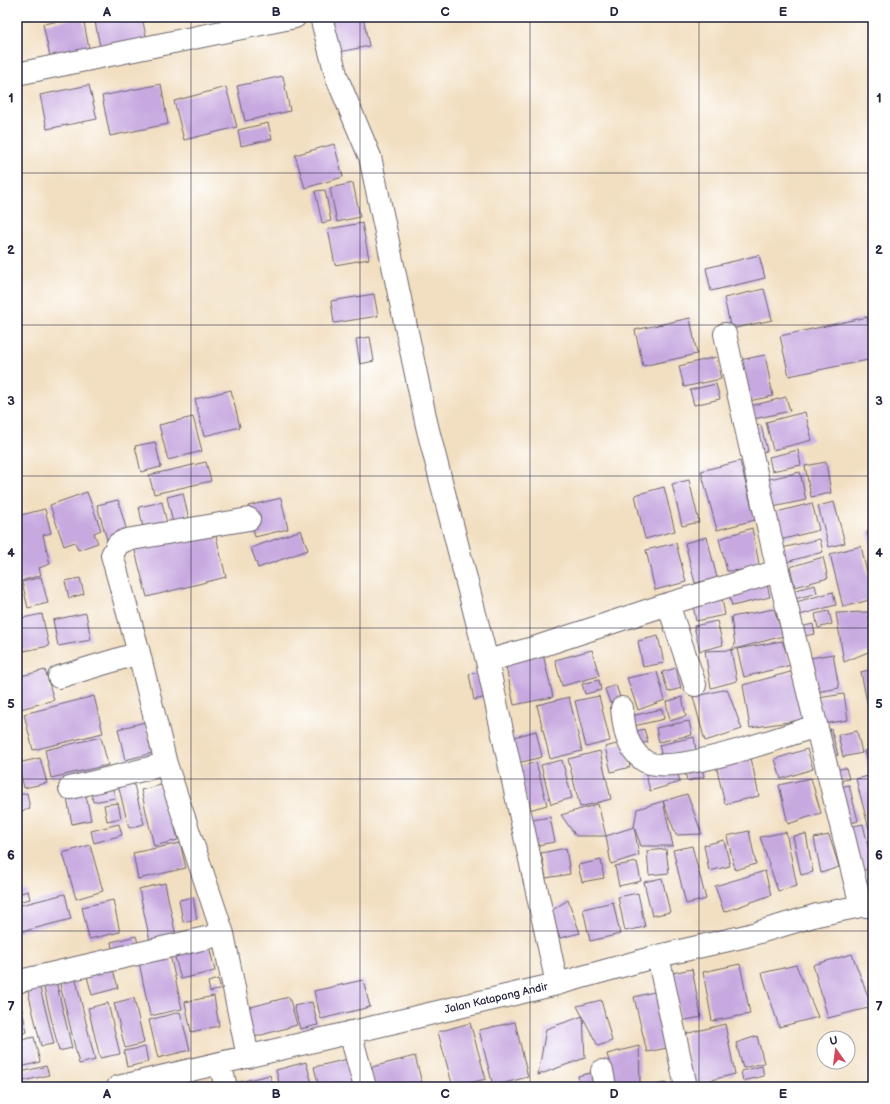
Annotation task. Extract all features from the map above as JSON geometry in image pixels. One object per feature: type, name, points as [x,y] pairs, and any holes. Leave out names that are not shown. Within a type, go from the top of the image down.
[{"type":"street","points":[[17,74],[295,17]]},
{"type":"street","points":[[321,17],[337,78],[370,157],[427,426],[487,661],[557,984]]},
{"type":"street","points":[[725,334],[778,571],[816,726],[867,906]]},
{"type":"street","points":[[248,520],[126,540],[118,544],[112,554],[139,653],[166,764],[223,934],[248,1057]]},
{"type":"street","points":[[487,661],[540,646],[668,604],[778,571]]},
{"type":"street","points":[[668,604],[695,685]]},
{"type":"street","points":[[59,677],[139,653]]},
{"type":"street","points":[[622,708],[625,735],[634,751],[644,761],[658,765],[684,764],[752,746],[816,726]]},
{"type":"street","points":[[70,788],[166,764]]},
{"type":"street","name":"Jalan Katapang Andir","points":[[118,1087],[149,1083],[350,1032],[557,984],[658,956],[746,936],[817,915],[867,906]]},
{"type":"street","points":[[20,981],[223,934]]},
{"type":"street","points":[[658,956],[686,1087]]},
{"type":"street","points":[[350,1032],[365,1087]]},
{"type":"street","points":[[220,1064],[226,1087]]},
{"type":"building","points":[[83,17],[90,54],[51,61],[43,24]]},
{"type":"building","points":[[94,17],[142,17],[147,41],[101,51]]},
{"type":"building","points":[[327,17],[363,17],[369,46],[334,53]]},
{"type":"building","points":[[283,76],[290,111],[245,121],[237,86]]},
{"type":"building","points":[[161,84],[168,124],[110,136],[102,96]]},
{"type":"building","points":[[89,85],[97,119],[47,129],[40,95]]},
{"type":"building","points":[[226,87],[237,127],[184,140],[174,101]]},
{"type":"building","points":[[268,123],[272,139],[241,146],[238,130]]},
{"type":"building","points":[[334,144],[343,177],[305,188],[295,155]]},
{"type":"building","points":[[353,183],[360,217],[337,222],[330,188]]},
{"type":"building","points":[[325,190],[331,221],[322,223],[315,191]]},
{"type":"building","points":[[362,223],[369,259],[335,265],[328,229]]},
{"type":"building","points":[[759,255],[765,278],[711,291],[706,268]]},
{"type":"building","points":[[764,289],[772,320],[731,329],[724,298]]},
{"type":"building","points":[[374,294],[378,316],[334,323],[331,301]]},
{"type":"building","points":[[867,317],[873,346],[873,359],[789,376],[780,336]]},
{"type":"building","points":[[690,318],[697,354],[643,366],[635,330]]},
{"type":"building","points":[[370,337],[374,361],[360,364],[356,339]]},
{"type":"building","points":[[765,355],[773,396],[749,401],[740,360]]},
{"type":"building","points":[[716,357],[721,379],[684,387],[679,366]]},
{"type":"building","points":[[716,384],[720,399],[694,405],[690,390]]},
{"type":"building","points":[[231,390],[240,427],[204,436],[195,399]]},
{"type":"building","points":[[786,397],[790,411],[754,419],[751,406]]},
{"type":"building","points":[[805,412],[812,440],[773,450],[766,422]]},
{"type":"building","points":[[193,417],[202,451],[168,460],[159,425]]},
{"type":"building","points":[[761,425],[767,451],[754,454],[748,427]]},
{"type":"building","points":[[155,442],[161,467],[141,472],[135,446]]},
{"type":"building","points":[[798,450],[801,465],[772,471],[769,457]]},
{"type":"building","points":[[740,461],[755,520],[717,530],[701,471]]},
{"type":"building","points":[[206,462],[211,481],[154,494],[149,475]]},
{"type":"building","points":[[826,462],[831,493],[811,497],[805,466]]},
{"type":"building","points":[[800,472],[806,500],[768,508],[761,481]]},
{"type":"building","points":[[689,480],[699,522],[682,526],[672,484]]},
{"type":"building","points":[[664,487],[675,531],[645,539],[635,495]]},
{"type":"building","points":[[87,492],[101,530],[94,533],[98,543],[78,550],[75,542],[64,546],[50,505]]},
{"type":"building","points":[[183,493],[189,520],[173,523],[167,497]]},
{"type":"building","points":[[281,498],[288,529],[255,537],[248,506]]},
{"type":"building","points":[[118,500],[128,535],[107,540],[97,505]]},
{"type":"building","points":[[162,502],[168,528],[144,533],[139,507]]},
{"type":"building","points":[[834,502],[845,543],[829,547],[818,506]]},
{"type":"building","points":[[812,503],[819,530],[776,541],[769,514]]},
{"type":"building","points":[[45,509],[51,533],[43,535],[50,564],[39,568],[41,575],[18,582],[17,516]]},
{"type":"building","points":[[214,528],[226,577],[147,597],[134,547]]},
{"type":"building","points":[[752,528],[760,569],[727,571],[719,539]]},
{"type":"building","points":[[301,530],[308,550],[258,568],[251,548]]},
{"type":"building","points":[[873,530],[873,546],[871,547],[867,532]]},
{"type":"building","points":[[707,537],[717,578],[695,583],[685,543]]},
{"type":"building","points":[[820,539],[823,552],[782,563],[778,549]]},
{"type":"building","points":[[676,543],[686,582],[655,590],[646,550]]},
{"type":"building","points":[[861,546],[873,599],[843,607],[830,554]]},
{"type":"building","points":[[823,557],[828,578],[795,587],[790,567]]},
{"type":"building","points":[[41,577],[48,603],[28,608],[22,582]]},
{"type":"building","points":[[80,578],[84,594],[69,598],[65,581]]},
{"type":"building","points":[[766,580],[770,597],[732,606],[728,589]]},
{"type":"building","points":[[815,585],[817,593],[791,600],[788,592]]},
{"type":"building","points":[[833,592],[836,605],[796,616],[792,603]]},
{"type":"building","points":[[721,594],[725,615],[696,621],[692,600]]},
{"type":"building","points":[[774,609],[783,636],[731,650],[735,645],[731,617]]},
{"type":"building","points":[[829,611],[832,624],[818,628],[815,614]]},
{"type":"building","points":[[868,612],[873,636],[873,650],[844,662],[836,613]]},
{"type":"building","points":[[86,613],[91,640],[58,646],[53,620]]},
{"type":"building","points":[[42,614],[49,646],[24,651],[18,619]]},
{"type":"building","points":[[717,621],[723,645],[700,651],[694,626]]},
{"type":"building","points":[[813,624],[815,634],[798,637],[796,628]]},
{"type":"building","points":[[658,636],[664,663],[643,667],[638,641]]},
{"type":"building","points":[[782,641],[791,665],[744,677],[737,649]]},
{"type":"building","points":[[592,650],[599,676],[562,686],[555,660]]},
{"type":"building","points":[[731,650],[737,681],[711,688],[705,651]]},
{"type":"building","points":[[543,654],[553,697],[514,705],[505,662]]},
{"type":"building","points":[[833,654],[839,688],[816,692],[810,658]]},
{"type":"building","points":[[676,668],[681,688],[668,692],[662,672]]},
{"type":"building","points":[[873,669],[873,727],[872,727],[861,672]]},
{"type":"building","points":[[45,670],[54,700],[17,710],[17,677]]},
{"type":"building","points":[[486,671],[491,696],[474,700],[469,674]]},
{"type":"building","points":[[794,671],[807,719],[750,728],[743,685]]},
{"type":"building","points":[[657,672],[665,700],[638,710],[627,678]]},
{"type":"building","points":[[599,680],[601,690],[585,694],[582,684]]},
{"type":"building","points":[[616,685],[621,700],[610,703],[605,689]]},
{"type":"building","points":[[727,689],[742,729],[705,741],[693,697]]},
{"type":"building","points":[[844,694],[848,720],[822,724],[818,698]]},
{"type":"building","points":[[94,696],[103,733],[33,750],[24,714]]},
{"type":"building","points":[[599,696],[610,741],[586,747],[575,701]]},
{"type":"building","points":[[569,697],[582,751],[550,759],[537,705]]},
{"type":"building","points":[[682,697],[686,716],[670,721],[666,702]]},
{"type":"building","points":[[662,709],[664,719],[634,726],[631,716]]},
{"type":"building","points":[[689,721],[692,735],[659,742],[656,728]]},
{"type":"building","points":[[145,722],[153,753],[125,760],[118,729]]},
{"type":"building","points":[[644,729],[648,742],[638,744],[634,732]]},
{"type":"building","points":[[831,729],[838,755],[827,758],[821,731]]},
{"type":"building","points":[[536,731],[542,757],[518,763],[511,738]]},
{"type":"building","points":[[857,731],[862,753],[843,757],[838,735]]},
{"type":"building","points":[[101,737],[108,765],[51,778],[45,750]]},
{"type":"building","points":[[694,737],[696,750],[662,757],[659,745]]},
{"type":"building","points":[[625,742],[630,767],[611,772],[605,747]]},
{"type":"building","points":[[807,749],[813,769],[781,779],[775,759]]},
{"type":"building","points":[[873,749],[873,770],[869,771],[864,751]]},
{"type":"building","points":[[600,751],[611,799],[580,807],[568,759]]},
{"type":"building","points":[[750,753],[759,796],[725,804],[715,761]]},
{"type":"building","points":[[40,758],[47,783],[24,788],[18,763]]},
{"type":"building","points":[[562,760],[572,798],[551,804],[541,765]]},
{"type":"building","points":[[536,762],[547,805],[529,810],[518,767]]},
{"type":"building","points":[[701,763],[704,777],[687,781],[684,767]]},
{"type":"building","points":[[676,767],[680,782],[650,791],[646,775]]},
{"type":"building","points":[[846,768],[849,779],[835,782],[833,770]]},
{"type":"building","points":[[873,775],[873,827],[869,829],[856,779]]},
{"type":"building","points":[[132,777],[144,824],[129,828],[117,781]]},
{"type":"building","points":[[811,778],[821,813],[788,824],[779,785]]},
{"type":"building","points":[[111,781],[115,798],[93,802],[90,786]]},
{"type":"building","points":[[165,784],[178,840],[154,846],[141,790]]},
{"type":"building","points":[[849,785],[858,821],[844,825],[836,788]]},
{"type":"building","points":[[85,791],[91,820],[72,824],[66,794]]},
{"type":"building","points":[[27,793],[30,809],[17,812],[17,795]]},
{"type":"building","points":[[687,794],[702,834],[676,835],[663,801]]},
{"type":"building","points":[[663,801],[673,846],[641,846],[634,827],[637,809]]},
{"type":"building","points":[[118,803],[121,818],[107,821],[104,805]]},
{"type":"building","points":[[598,804],[606,836],[576,836],[561,815]]},
{"type":"building","points":[[550,817],[555,842],[532,846],[527,821]]},
{"type":"building","points":[[119,824],[122,835],[94,843],[91,831]]},
{"type":"building","points":[[863,824],[873,868],[854,873],[844,828]]},
{"type":"building","points":[[634,827],[639,855],[611,864],[606,836]]},
{"type":"building","points":[[749,831],[756,864],[735,870],[727,836]]},
{"type":"building","points":[[786,832],[797,886],[778,891],[760,837]]},
{"type":"building","points":[[806,834],[813,872],[801,875],[793,836]]},
{"type":"building","points":[[829,835],[839,867],[821,873],[814,838]]},
{"type":"building","points":[[724,840],[730,866],[709,871],[704,845]]},
{"type":"building","points":[[180,843],[186,868],[138,879],[133,853]]},
{"type":"building","points":[[90,845],[103,891],[76,899],[63,853]]},
{"type":"building","points":[[692,846],[706,899],[686,904],[673,850]]},
{"type":"building","points":[[566,848],[570,874],[546,878],[541,853]]},
{"type":"building","points":[[666,849],[669,873],[649,875],[647,851]]},
{"type":"building","points":[[601,860],[604,878],[582,882],[578,865]]},
{"type":"building","points":[[637,862],[641,881],[619,886],[615,866]]},
{"type":"building","points":[[765,871],[771,895],[724,912],[715,886]]},
{"type":"building","points":[[662,878],[670,912],[652,916],[644,882]]},
{"type":"building","points":[[165,883],[176,936],[150,941],[139,889]]},
{"type":"building","points":[[28,891],[30,899],[17,902],[17,894]]},
{"type":"building","points":[[638,893],[645,927],[625,931],[618,897]]},
{"type":"building","points":[[65,894],[71,919],[17,933],[17,906]]},
{"type":"building","points":[[193,897],[197,919],[183,922],[179,900]]},
{"type":"building","points":[[113,900],[120,932],[89,939],[82,907]]},
{"type":"building","points":[[568,900],[580,933],[560,938],[549,912]]},
{"type":"building","points":[[613,902],[620,934],[590,941],[583,909]]},
{"type":"building","points":[[136,936],[139,947],[113,953],[111,942]]},
{"type":"building","points":[[208,942],[215,971],[181,979],[173,950]]},
{"type":"building","points":[[169,950],[182,1009],[150,1016],[138,957]]},
{"type":"building","points":[[852,954],[872,1007],[828,1018],[813,965]]},
{"type":"building","points":[[111,962],[118,988],[92,995],[85,969]]},
{"type":"building","points":[[740,964],[750,1014],[712,1021],[703,972]]},
{"type":"building","points":[[796,965],[818,1017],[779,1027],[762,973]]},
{"type":"building","points":[[692,969],[701,1017],[681,1021],[672,973]]},
{"type":"building","points":[[74,972],[95,1060],[79,1064],[58,976]]},
{"type":"building","points":[[55,977],[72,1048],[59,1051],[42,980]]},
{"type":"building","points":[[218,979],[221,989],[210,992],[208,982]]},
{"type":"building","points":[[38,980],[54,1044],[41,1046],[26,983]]},
{"type":"building","points":[[363,980],[370,1007],[321,1019],[314,991]]},
{"type":"building","points":[[658,991],[672,1047],[647,1052],[634,997]]},
{"type":"building","points":[[18,993],[27,1032],[17,1035],[17,994]]},
{"type":"building","points":[[214,996],[219,1026],[191,1032],[185,1002]]},
{"type":"building","points":[[289,997],[297,1025],[251,1038],[243,1009]]},
{"type":"building","points":[[134,998],[144,1043],[125,1048],[114,1003]]},
{"type":"building","points":[[601,1000],[612,1041],[598,1046],[577,1006]]},
{"type":"building","points":[[312,1002],[318,1025],[300,1029],[294,1006]]},
{"type":"building","points":[[108,1003],[120,1054],[100,1058],[88,1008]]},
{"type":"building","points":[[180,1012],[190,1050],[158,1058],[149,1020]]},
{"type":"building","points":[[583,1016],[585,1058],[538,1075],[546,1029]]},
{"type":"building","points":[[515,1022],[528,1077],[493,1086],[479,1030]]},
{"type":"building","points":[[470,1023],[486,1079],[453,1087],[438,1032]]},
{"type":"building","points":[[725,1024],[735,1074],[692,1085],[685,1034]]},
{"type":"building","points":[[757,1036],[764,1063],[743,1068],[736,1043]]},
{"type":"building","points":[[34,1037],[40,1062],[17,1068],[17,1041]]},
{"type":"building","points":[[639,1046],[640,1083],[616,1087],[607,1054]]},
{"type":"building","points":[[145,1047],[148,1062],[127,1067],[124,1051]]},
{"type":"building","points":[[415,1056],[423,1087],[368,1087],[364,1069]]},
{"type":"building","points":[[352,1058],[359,1087],[319,1087],[314,1067]]},
{"type":"building","points":[[306,1062],[313,1087],[280,1087],[276,1070]]},
{"type":"building","points":[[46,1066],[49,1075],[19,1082],[17,1073]]},
{"type":"building","points":[[762,1066],[764,1076],[743,1081],[741,1071]]},
{"type":"building","points":[[594,1072],[597,1087],[580,1087],[578,1076]]},
{"type":"building","points":[[270,1075],[273,1087],[231,1087],[230,1084]]},
{"type":"building","points":[[666,1083],[667,1087],[648,1087],[648,1086]]}]
